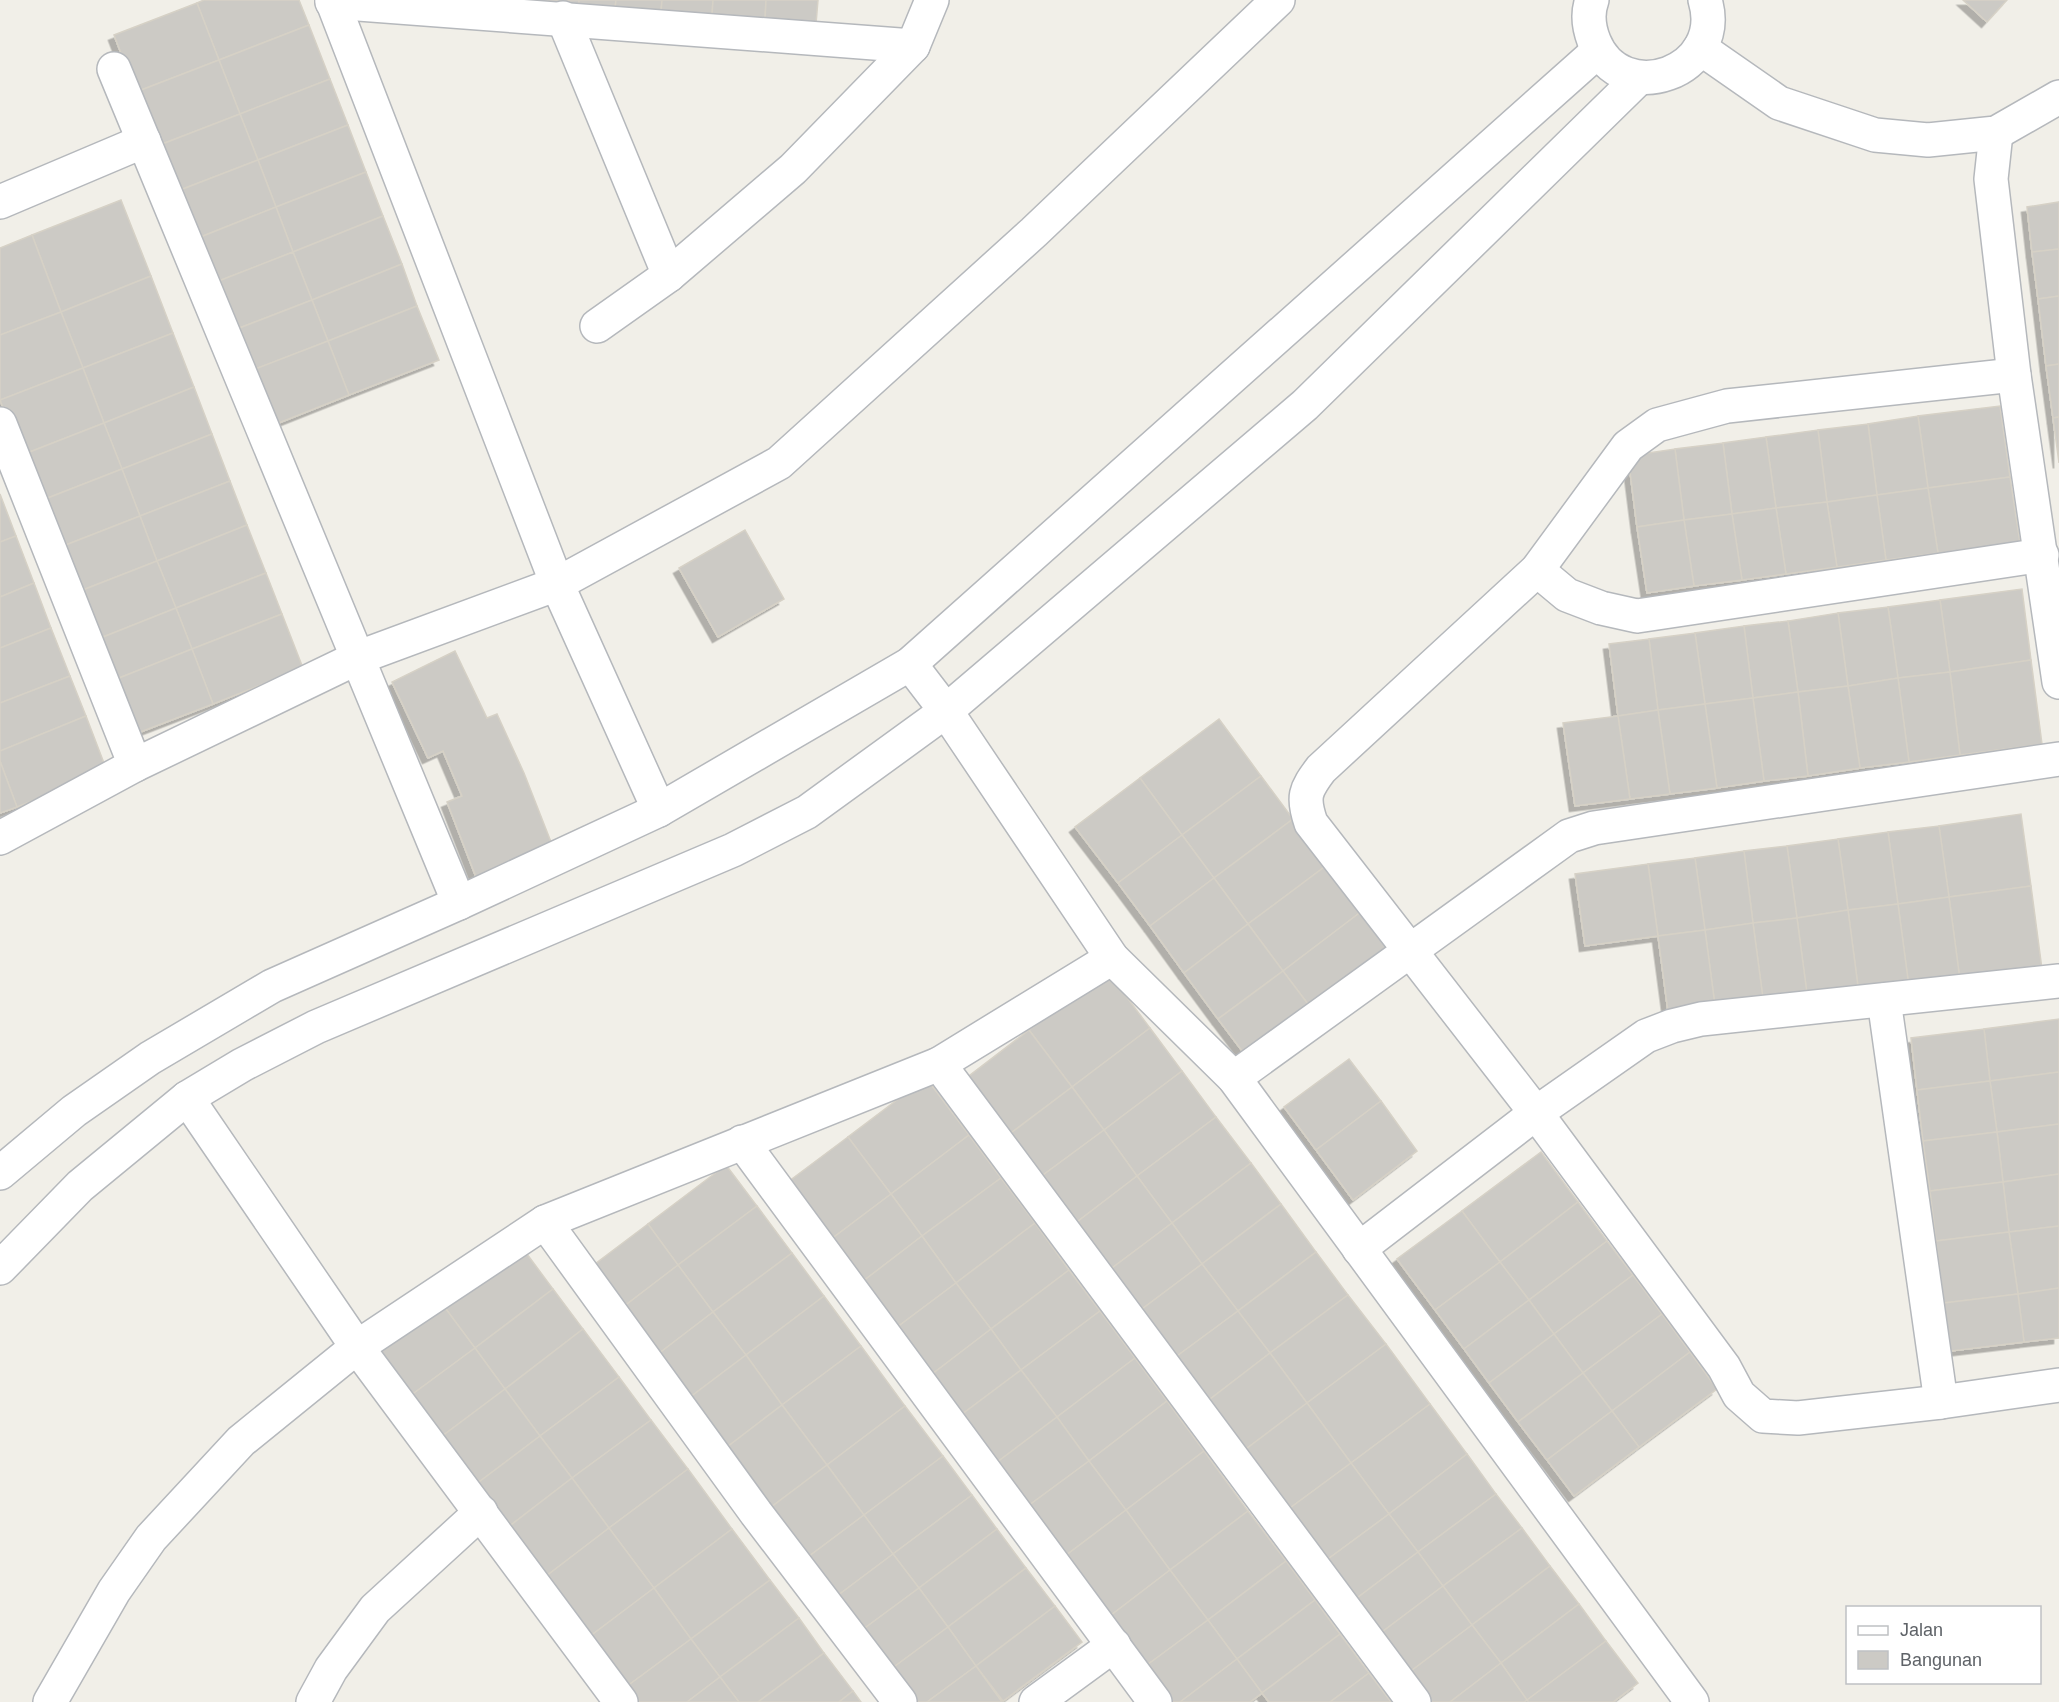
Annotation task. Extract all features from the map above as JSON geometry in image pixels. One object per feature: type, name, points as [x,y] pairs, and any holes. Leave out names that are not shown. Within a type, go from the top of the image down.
[{"type":"street","points":[[597,326],[669,275],[793,169],[913,46],[932,0]]},
{"type":"street","points":[[0,838],[135,765],[357,658],[557,584],[779,463],[1034,232],[1278,0]]},
{"type":"street","points":[[1592,0],[1589,29],[1598,51],[1616,68],[1639,78],[1657,77],[1674,72],[1689,62],[1700,48],[1708,29],[1705,0]]},
{"type":"street","points":[[659,810],[557,584],[332,1],[913,46]]},
{"type":"street","points":[[563,18],[669,275]]},
{"type":"street","points":[[1700,48],[1779,104],[1875,135],[1929,140],[1996,133],[2059,96]]},
{"type":"street","points":[[0,1173],[74,1111],[150,1058],[272,986],[459,903],[659,810],[910,664],[1598,51]]},
{"type":"street","points":[[114,69],[459,903]]},
{"type":"street","points":[[0,1268],[80,1186],[187,1098],[242,1065],[315,1027],[754,839],[807,812],[946,711],[1305,405],[1639,78]]},
{"type":"street","points":[[1996,133],[1991,179],[2014,375],[2059,682]]},
{"type":"street","points":[[0,202],[144,141]]},
{"type":"street","points":[[2014,375],[1727,406],[1657,425],[1628,446],[1537,570],[1321,769],[1307,788],[1305,806],[1311,823],[1412,950],[1536,1113],[1724,1367],[1739,1395],[1763,1416],[1797,1418],[1941,1402],[2059,1385]]},
{"type":"street","points":[[0,424],[135,765]]},
{"type":"street","points":[[1537,570],[1567,595],[1601,608],[1637,616],[2042,555]]},
{"type":"street","points":[[910,664],[946,711],[1112,958],[1234,1077],[1692,1702]]},
{"type":"street","points":[[1234,1077],[1569,836],[1594,828],[2059,759]]},
{"type":"street","points":[[50,1702],[114,1591],[151,1538],[241,1441],[357,1347],[545,1222],[939,1064],[1112,958]]},
{"type":"street","points":[[1359,1249],[1536,1113],[1646,1036],[1672,1026],[1701,1020],[2059,981]]},
{"type":"street","points":[[1884,1000],[1941,1402]]},
{"type":"street","points":[[939,1064],[1414,1702]]},
{"type":"street","points":[[187,1098],[357,1347],[621,1702]]},
{"type":"street","points":[[742,1142],[1155,1702]]},
{"type":"street","points":[[545,1222],[756,1513],[900,1702]]},
{"type":"street","points":[[313,1702],[331,1669],[375,1609],[481,1512]]},
{"type":"street","points":[[1036,1702],[1114,1645]]},
{"type":"building","points":[[204,0],[299,0],[309,25],[219,60],[197,3]]},
{"type":"building","points":[[534,0],[579,0],[579,5]]},
{"type":"building","points":[[579,0],[616,0],[615,8],[579,5]]},
{"type":"building","points":[[616,0],[662,0],[661,12],[615,8]]},
{"type":"building","points":[[662,0],[713,0],[712,16],[661,12]]},
{"type":"building","points":[[713,0],[766,0],[765,20],[712,16]]},
{"type":"building","points":[[766,0],[818,0],[816,24],[765,20]]},
{"type":"building","points":[[1963,0],[2007,0],[1987,22]]},
{"type":"building","points":[[197,3],[219,60],[136,92],[114,35]]},
{"type":"building","points":[[309,25],[330,79],[240,114],[219,60]]},
{"type":"building","points":[[219,60],[240,114],[157,146],[136,92]]},
{"type":"building","points":[[330,79],[348,125],[258,160],[240,114]]},
{"type":"building","points":[[240,114],[258,160],[175,192],[157,146]]},
{"type":"building","points":[[348,125],[366,172],[276,207],[258,160]]},
{"type":"building","points":[[258,160],[276,207],[193,240],[175,192]]},
{"type":"building","points":[[366,172],[383,216],[293,252],[276,207]]},
{"type":"building","points":[[121,200],[151,276],[61,312],[32,235]]},
{"type":"building","points":[[2059,202],[2059,249],[2032,252],[2027,207]]},
{"type":"building","points":[[276,207],[293,252],[211,284],[193,240]]},
{"type":"building","points":[[383,216],[402,264],[312,300],[293,252]]},
{"type":"building","points":[[32,235],[61,312],[0,335],[0,248]]},
{"type":"building","points":[[2059,249],[2059,296],[2038,299],[2032,252]]},
{"type":"building","points":[[293,252],[312,300],[229,332],[211,284]]},
{"type":"building","points":[[402,264],[417,306],[328,341],[312,300]]},
{"type":"building","points":[[151,276],[173,333],[83,368],[61,312]]},
{"type":"building","points":[[2059,296],[2059,364],[2046,366],[2038,299]]},
{"type":"building","points":[[312,300],[328,341],[245,373],[229,332]]},
{"type":"building","points":[[417,306],[439,360],[349,395],[328,341]]},
{"type":"building","points":[[61,312],[83,368],[0,400],[0,335]]},
{"type":"building","points":[[173,333],[194,387],[104,423],[83,368]]},
{"type":"building","points":[[328,341],[349,395],[266,428],[245,373]]},
{"type":"building","points":[[2059,364],[2059,417],[2053,418],[2046,366]]},
{"type":"building","points":[[83,368],[104,423],[22,455],[0,400]]},
{"type":"building","points":[[194,387],[212,434],[122,469],[104,423]]},
{"type":"building","points":[[2000,406],[2010,477],[1928,488],[1918,416]]},
{"type":"building","points":[[1918,416],[1928,488],[1877,495],[1868,424]]},
{"type":"building","points":[[2059,417],[2059,463],[2053,418]]},
{"type":"building","points":[[104,423],[122,469],[40,501],[22,455]]},
{"type":"building","points":[[1868,424],[1877,495],[1827,502],[1818,430]]},
{"type":"building","points":[[1818,430],[1827,502],[1776,508],[1766,437]]},
{"type":"building","points":[[212,434],[230,481],[140,516],[122,469]]},
{"type":"building","points":[[1766,437],[1776,508],[1732,514],[1723,443]]},
{"type":"building","points":[[1723,443],[1732,514],[1684,520],[1675,449]]},
{"type":"building","points":[[1675,449],[1684,520],[1637,527],[1628,456]]},
{"type":"building","points":[[122,469],[140,516],[58,548],[40,501]]},
{"type":"building","points":[[2010,477],[2020,543],[1938,553],[1928,488]]},
{"type":"building","points":[[230,481],[247,525],[157,561],[140,516]]},
{"type":"building","points":[[1928,488],[1938,553],[1886,560],[1877,495]]},
{"type":"building","points":[[0,494],[16,536],[0,542]]},
{"type":"building","points":[[1877,495],[1886,560],[1837,567],[1827,502]]},
{"type":"building","points":[[1827,502],[1837,567],[1786,574],[1776,508]]},
{"type":"building","points":[[1776,508],[1786,574],[1742,580],[1732,514]]},
{"type":"building","points":[[1732,514],[1742,580],[1694,586],[1684,520]]},
{"type":"building","points":[[140,516],[157,561],[75,593],[58,548]]},
{"type":"building","points":[[1684,520],[1694,586],[1647,593],[1637,527]]},
{"type":"building","points":[[247,525],[266,573],[176,608],[157,561]]},
{"type":"building","points":[[745,530],[784,599],[718,637],[679,568]]},
{"type":"building","points":[[16,536],[34,583],[0,597],[0,542]]},
{"type":"building","points":[[157,561],[176,608],[93,641],[75,593]]},
{"type":"building","points":[[266,573],[282,614],[192,649],[176,608]]},
{"type":"building","points":[[34,583],[51,628],[0,648],[0,597]]},
{"type":"building","points":[[2022,589],[2031,660],[1950,672],[1940,600]]},
{"type":"building","points":[[1940,600],[1950,672],[1898,678],[1888,607]]},
{"type":"building","points":[[1888,607],[1898,678],[1848,686],[1838,613]]},
{"type":"building","points":[[176,608],[192,649],[109,682],[93,641]]},
{"type":"building","points":[[1838,613],[1848,686],[1798,692],[1788,621]]},
{"type":"building","points":[[282,614],[303,668],[213,704],[192,649]]},
{"type":"building","points":[[1788,621],[1798,692],[1753,698],[1744,626]]},
{"type":"building","points":[[1744,626],[1753,698],[1705,704],[1695,633]]},
{"type":"building","points":[[51,628],[70,676],[0,703],[0,648]]},
{"type":"building","points":[[1695,633],[1705,704],[1658,710],[1649,639]]},
{"type":"building","points":[[1649,639],[1658,710],[1618,716],[1609,644]]},
{"type":"building","points":[[192,649],[213,704],[130,736],[109,682]]},
{"type":"building","points":[[455,651],[487,718],[497,714],[524,773],[553,847],[476,877],[447,802],[462,796],[443,751],[428,758],[392,682]]},
{"type":"building","points":[[2031,660],[2042,744],[1960,755],[1950,672]]},
{"type":"building","points":[[1950,672],[1960,755],[1909,762],[1898,678]]},
{"type":"building","points":[[70,676],[86,716],[0,751],[0,703]]},
{"type":"building","points":[[1898,678],[1909,762],[1860,768],[1848,686]]},
{"type":"building","points":[[1848,686],[1860,768],[1808,776],[1798,692]]},
{"type":"building","points":[[1798,692],[1808,776],[1764,781],[1753,698]]},
{"type":"building","points":[[1753,698],[1764,781],[1717,788],[1705,704]]},
{"type":"building","points":[[1705,704],[1717,788],[1670,794],[1658,710]]},
{"type":"building","points":[[1658,710],[1670,794],[1630,799],[1618,716]]},
{"type":"building","points":[[86,716],[107,771],[17,807],[0,761],[0,751]]},
{"type":"building","points":[[1618,716],[1630,799],[1575,806],[1563,723]]},
{"type":"building","points":[[1219,719],[1261,776],[1182,835],[1140,778]]},
{"type":"building","points":[[0,761],[17,807],[0,813]]},
{"type":"building","points":[[1261,776],[1293,819],[1214,878],[1182,835]]},
{"type":"building","points":[[1140,778],[1182,835],[1118,883],[1075,827]]},
{"type":"building","points":[[2021,814],[2031,886],[1949,897],[1939,826]]},
{"type":"building","points":[[1293,819],[1327,865],[1248,924],[1214,878]]},
{"type":"building","points":[[1939,826],[1949,897],[1898,904],[1888,832]]},
{"type":"building","points":[[1888,832],[1898,904],[1848,910],[1838,839]]},
{"type":"building","points":[[1182,835],[1214,878],[1150,926],[1118,883]]},
{"type":"building","points":[[1838,839],[1848,910],[1797,918],[1787,846]]},
{"type":"building","points":[[1787,846],[1797,918],[1753,923],[1744,851]]},
{"type":"building","points":[[1744,851],[1753,923],[1705,930],[1695,858]]},
{"type":"building","points":[[1695,858],[1705,930],[1658,936],[1648,864]]},
{"type":"building","points":[[1648,864],[1658,936],[1585,946],[1575,874]]},
{"type":"building","points":[[1327,865],[1362,911],[1283,971],[1248,924]]},
{"type":"building","points":[[1214,878],[1248,924],[1184,973],[1150,926]]},
{"type":"building","points":[[2031,886],[2042,969],[1960,980],[1949,897]]},
{"type":"building","points":[[1949,897],[1960,980],[1909,987],[1898,904]]},
{"type":"building","points":[[1898,904],[1909,987],[1859,994],[1848,910]]},
{"type":"building","points":[[1848,910],[1859,994],[1808,1001],[1797,918]]},
{"type":"building","points":[[1362,911],[1392,952],[1314,1012],[1283,971]]},
{"type":"building","points":[[1797,918],[1808,1001],[1764,1006],[1753,923]]},
{"type":"building","points":[[1753,923],[1764,1006],[1716,1013],[1705,930]]},
{"type":"building","points":[[1248,924],[1283,971],[1218,1019],[1184,973]]},
{"type":"building","points":[[1705,930],[1716,1013],[1669,1019],[1658,936]]},
{"type":"building","points":[[1107,971],[1150,1028],[1072,1087],[1029,1030]]},
{"type":"building","points":[[1283,971],[1314,1012],[1249,1060],[1218,1019]]},
{"type":"building","points":[[2059,1019],[2059,1072],[1990,1081],[1984,1029]]},
{"type":"building","points":[[1150,1028],[1182,1071],[1104,1130],[1072,1087]]},
{"type":"building","points":[[1984,1029],[1990,1081],[1917,1090],[1911,1038]]},
{"type":"building","points":[[1029,1030],[1072,1087],[1007,1136],[965,1079]]},
{"type":"building","points":[[1349,1059],[1381,1101],[1316,1150],[1284,1107]]},
{"type":"building","points":[[1182,1071],[1216,1117],[1137,1176],[1104,1130]]},
{"type":"building","points":[[2059,1072],[2059,1124],[1997,1132],[1990,1081]]},
{"type":"building","points":[[926,1078],[969,1135],[891,1194],[848,1137]]},
{"type":"building","points":[[1990,1081],[1997,1132],[1923,1141],[1917,1090]]},
{"type":"building","points":[[1072,1087],[1104,1130],[1039,1178],[1007,1136]]},
{"type":"building","points":[[1381,1101],[1417,1151],[1353,1200],[1316,1150]]},
{"type":"building","points":[[1216,1117],[1251,1163],[1172,1223],[1137,1176]]},
{"type":"building","points":[[2059,1124],[2059,1174],[2003,1182],[1997,1132]]},
{"type":"building","points":[[1104,1130],[1137,1176],[1073,1225],[1039,1178]]},
{"type":"building","points":[[1997,1132],[2003,1182],[1930,1191],[1923,1141]]},
{"type":"building","points":[[969,1135],[1001,1178],[922,1236],[891,1194]]},
{"type":"building","points":[[848,1137],[891,1194],[826,1243],[784,1185]]},
{"type":"building","points":[[1541,1152],[1578,1202],[1500,1262],[1462,1211]]},
{"type":"building","points":[[1251,1163],[1281,1204],[1202,1264],[1172,1223]]},
{"type":"building","points":[[726,1165],[757,1206],[678,1265],[648,1224]]},
{"type":"building","points":[[2059,1174],[2059,1226],[2009,1232],[2003,1182]]},
{"type":"building","points":[[1137,1176],[1172,1223],[1108,1271],[1073,1225]]},
{"type":"building","points":[[1001,1178],[1035,1223],[956,1283],[922,1236]]},
{"type":"building","points":[[2003,1182],[2009,1232],[1936,1241],[1930,1191]]},
{"type":"building","points":[[891,1194],[922,1236],[858,1285],[826,1243]]},
{"type":"building","points":[[1578,1202],[1607,1241],[1529,1300],[1500,1262]]},
{"type":"building","points":[[1281,1204],[1316,1252],[1238,1311],[1202,1264]]},
{"type":"building","points":[[757,1206],[792,1253],[713,1312],[678,1265]]},
{"type":"building","points":[[1462,1211],[1500,1262],[1435,1310],[1397,1259]]},
{"type":"building","points":[[1035,1223],[1069,1270],[991,1329],[956,1283]]},
{"type":"building","points":[[1172,1223],[1202,1264],[1138,1312],[1108,1271]]},
{"type":"building","points":[[648,1224],[678,1265],[614,1314],[583,1273]]},
{"type":"building","points":[[2059,1226],[2059,1288],[2018,1294],[2009,1232]]},
{"type":"building","points":[[2009,1232],[2018,1294],[1944,1303],[1936,1241]]},
{"type":"building","points":[[922,1236],[956,1283],[892,1331],[858,1285]]},
{"type":"building","points":[[1607,1241],[1633,1275],[1554,1334],[1529,1300]]},
{"type":"building","points":[[518,1242],[553,1289],[475,1348],[440,1301]]},
{"type":"building","points":[[1316,1252],[1348,1295],[1270,1353],[1238,1311]]},
{"type":"building","points":[[792,1253],[824,1296],[746,1355],[713,1312]]},
{"type":"building","points":[[1500,1262],[1529,1300],[1464,1349],[1435,1310]]},
{"type":"building","points":[[1202,1264],[1238,1311],[1173,1359],[1138,1312]]},
{"type":"building","points":[[678,1265],[713,1312],[649,1361],[614,1314]]},
{"type":"building","points":[[1069,1270],[1100,1311],[1021,1370],[991,1329]]},
{"type":"building","points":[[1633,1275],[1662,1314],[1583,1373],[1554,1334]]},
{"type":"building","points":[[956,1283],[991,1329],[927,1378],[892,1331]]},
{"type":"building","points":[[2059,1288],[2059,1338],[2024,1342],[2018,1294]]},
{"type":"building","points":[[553,1289],[583,1329],[505,1389],[475,1348]]},
{"type":"building","points":[[2018,1294],[2024,1342],[1951,1351],[1944,1303]]},
{"type":"building","points":[[1348,1295],[1386,1344],[1307,1403],[1270,1353]]},
{"type":"building","points":[[824,1296],[861,1346],[782,1405],[746,1355]]},
{"type":"building","points":[[1529,1300],[1554,1334],[1489,1383],[1464,1349]]},
{"type":"building","points":[[440,1301],[475,1348],[410,1396],[376,1350]]},
{"type":"building","points":[[1100,1311],[1135,1358],[1057,1417],[1021,1370]]},
{"type":"building","points":[[1238,1311],[1270,1353],[1205,1403],[1173,1359]]},
{"type":"building","points":[[713,1312],[746,1355],[681,1404],[649,1361]]},
{"type":"building","points":[[1662,1314],[1690,1352],[1612,1411],[1583,1373]]},
{"type":"building","points":[[583,1329],[619,1377],[540,1436],[505,1389]]},
{"type":"building","points":[[991,1329],[1021,1370],[957,1418],[927,1378]]},
{"type":"building","points":[[1554,1334],[1583,1373],[1518,1422],[1489,1383]]},
{"type":"building","points":[[1386,1344],[1430,1404],[1351,1463],[1307,1403]]},
{"type":"building","points":[[861,1346],[905,1406],[827,1465],[782,1405]]},
{"type":"building","points":[[475,1348],[505,1389],[441,1437],[410,1396]]},
{"type":"building","points":[[1690,1352],[1717,1389],[1639,1447],[1612,1411]]},
{"type":"building","points":[[1270,1353],[1307,1403],[1242,1452],[1205,1403]]},
{"type":"building","points":[[746,1355],[782,1405],[718,1454],[681,1404]]},
{"type":"building","points":[[1135,1358],[1167,1401],[1089,1461],[1057,1417]]},
{"type":"building","points":[[1021,1370],[1057,1417],[992,1466],[957,1418]]},
{"type":"building","points":[[1583,1373],[1612,1411],[1547,1460],[1518,1422]]},
{"type":"building","points":[[619,1377],[651,1420],[572,1478],[540,1436]]},
{"type":"building","points":[[505,1389],[540,1436],[475,1485],[441,1437]]},
{"type":"building","points":[[1167,1401],[1204,1451],[1126,1510],[1089,1461]]},
{"type":"building","points":[[1307,1403],[1351,1463],[1286,1511],[1242,1452]]},
{"type":"building","points":[[1430,1404],[1467,1454],[1389,1514],[1351,1463]]},
{"type":"building","points":[[782,1405],[827,1465],[762,1514],[718,1454]]},
{"type":"building","points":[[905,1406],[943,1456],[864,1515],[827,1465]]},
{"type":"building","points":[[1612,1411],[1639,1447],[1574,1496],[1547,1460]]},
{"type":"building","points":[[1057,1417],[1089,1461],[1024,1509],[992,1466]]},
{"type":"building","points":[[651,1420],[688,1469],[609,1528],[572,1478]]},
{"type":"building","points":[[540,1436],[572,1478],[507,1528],[475,1485]]},
{"type":"building","points":[[1204,1451],[1248,1511],[1170,1570],[1126,1510]]},
{"type":"building","points":[[1467,1454],[1496,1494],[1418,1552],[1389,1514]]},
{"type":"building","points":[[943,1456],[972,1495],[893,1554],[864,1515]]},
{"type":"building","points":[[1089,1461],[1126,1510],[1061,1559],[1024,1509]]},
{"type":"building","points":[[1351,1463],[1389,1514],[1324,1562],[1286,1511]]},
{"type":"building","points":[[827,1465],[864,1515],[800,1563],[762,1514]]},
{"type":"building","points":[[688,1469],[732,1529],[654,1588],[609,1528]]},
{"type":"building","points":[[572,1478],[609,1528],[545,1577],[507,1528]]},
{"type":"building","points":[[1496,1494],[1522,1528],[1443,1586],[1418,1552]]},
{"type":"building","points":[[972,1495],[997,1529],[919,1588],[893,1554]]},
{"type":"building","points":[[1126,1510],[1170,1570],[1106,1619],[1061,1559]]},
{"type":"building","points":[[1248,1511],[1286,1561],[1208,1620],[1170,1570]]},
{"type":"building","points":[[1389,1514],[1418,1552],[1353,1601],[1324,1562]]},
{"type":"building","points":[[864,1515],[893,1554],[829,1602],[800,1563]]},
{"type":"building","points":[[609,1528],[654,1588],[589,1637],[545,1577]]},
{"type":"building","points":[[1522,1528],[1550,1566],[1472,1625],[1443,1586]]},
{"type":"building","points":[[732,1529],[770,1580],[691,1639],[654,1588]]},
{"type":"building","points":[[997,1529],[1026,1568],[948,1627],[919,1588]]},
{"type":"building","points":[[1418,1552],[1443,1586],[1378,1635],[1353,1601]]},
{"type":"building","points":[[893,1554],[919,1588],[854,1636],[829,1602]]},
{"type":"building","points":[[1286,1561],[1315,1600],[1237,1659],[1208,1620]]},
{"type":"building","points":[[1550,1566],[1579,1604],[1501,1663],[1472,1625]]},
{"type":"building","points":[[1026,1568],[1055,1606],[976,1666],[948,1627]]},
{"type":"building","points":[[1170,1570],[1208,1620],[1143,1668],[1106,1619]]},
{"type":"building","points":[[770,1580],[799,1618],[720,1677],[691,1639]]},
{"type":"building","points":[[1443,1586],[1472,1625],[1407,1674],[1378,1635]]},
{"type":"building","points":[[654,1588],[691,1639],[626,1687],[589,1637]]},
{"type":"building","points":[[919,1588],[948,1627],[883,1675],[854,1636]]},
{"type":"building","points":[[1315,1600],[1340,1634],[1262,1693],[1237,1659]]},
{"type":"building","points":[[1579,1604],[1606,1641],[1527,1700],[1501,1663]]},
{"type":"building","points":[[1055,1606],[1082,1642],[1003,1701],[976,1666]]},
{"type":"building","points":[[799,1618],[824,1653],[758,1702],[739,1702],[720,1677]]},
{"type":"building","points":[[1208,1620],[1237,1659],[1180,1702],[1168,1702],[1143,1668]]},
{"type":"building","points":[[1472,1625],[1501,1663],[1450,1702],[1429,1702],[1407,1674]]},
{"type":"building","points":[[948,1627],[976,1666],[927,1702],[903,1702],[883,1675]]},
{"type":"building","points":[[1340,1634],[1369,1673],[1330,1702],[1269,1702],[1262,1693]]},
{"type":"building","points":[[691,1639],[720,1677],[687,1702],[638,1702],[626,1687]]},
{"type":"building","points":[[1606,1641],[1638,1683],[1613,1702],[1529,1702],[1527,1700]]},
{"type":"building","points":[[824,1653],[853,1691],[839,1702],[758,1702]]},
{"type":"building","points":[[1237,1659],[1262,1693],[1250,1702],[1180,1702]]},
{"type":"building","points":[[1501,1663],[1527,1700],[1524,1702],[1450,1702]]},
{"type":"building","points":[[976,1666],[1002,1702],[927,1702]]},
{"type":"building","points":[[1369,1673],[1391,1702],[1330,1702]]},
{"type":"building","points":[[720,1677],[739,1702],[687,1702]]},
{"type":"building","points":[[853,1691],[861,1702],[839,1702]]}]
